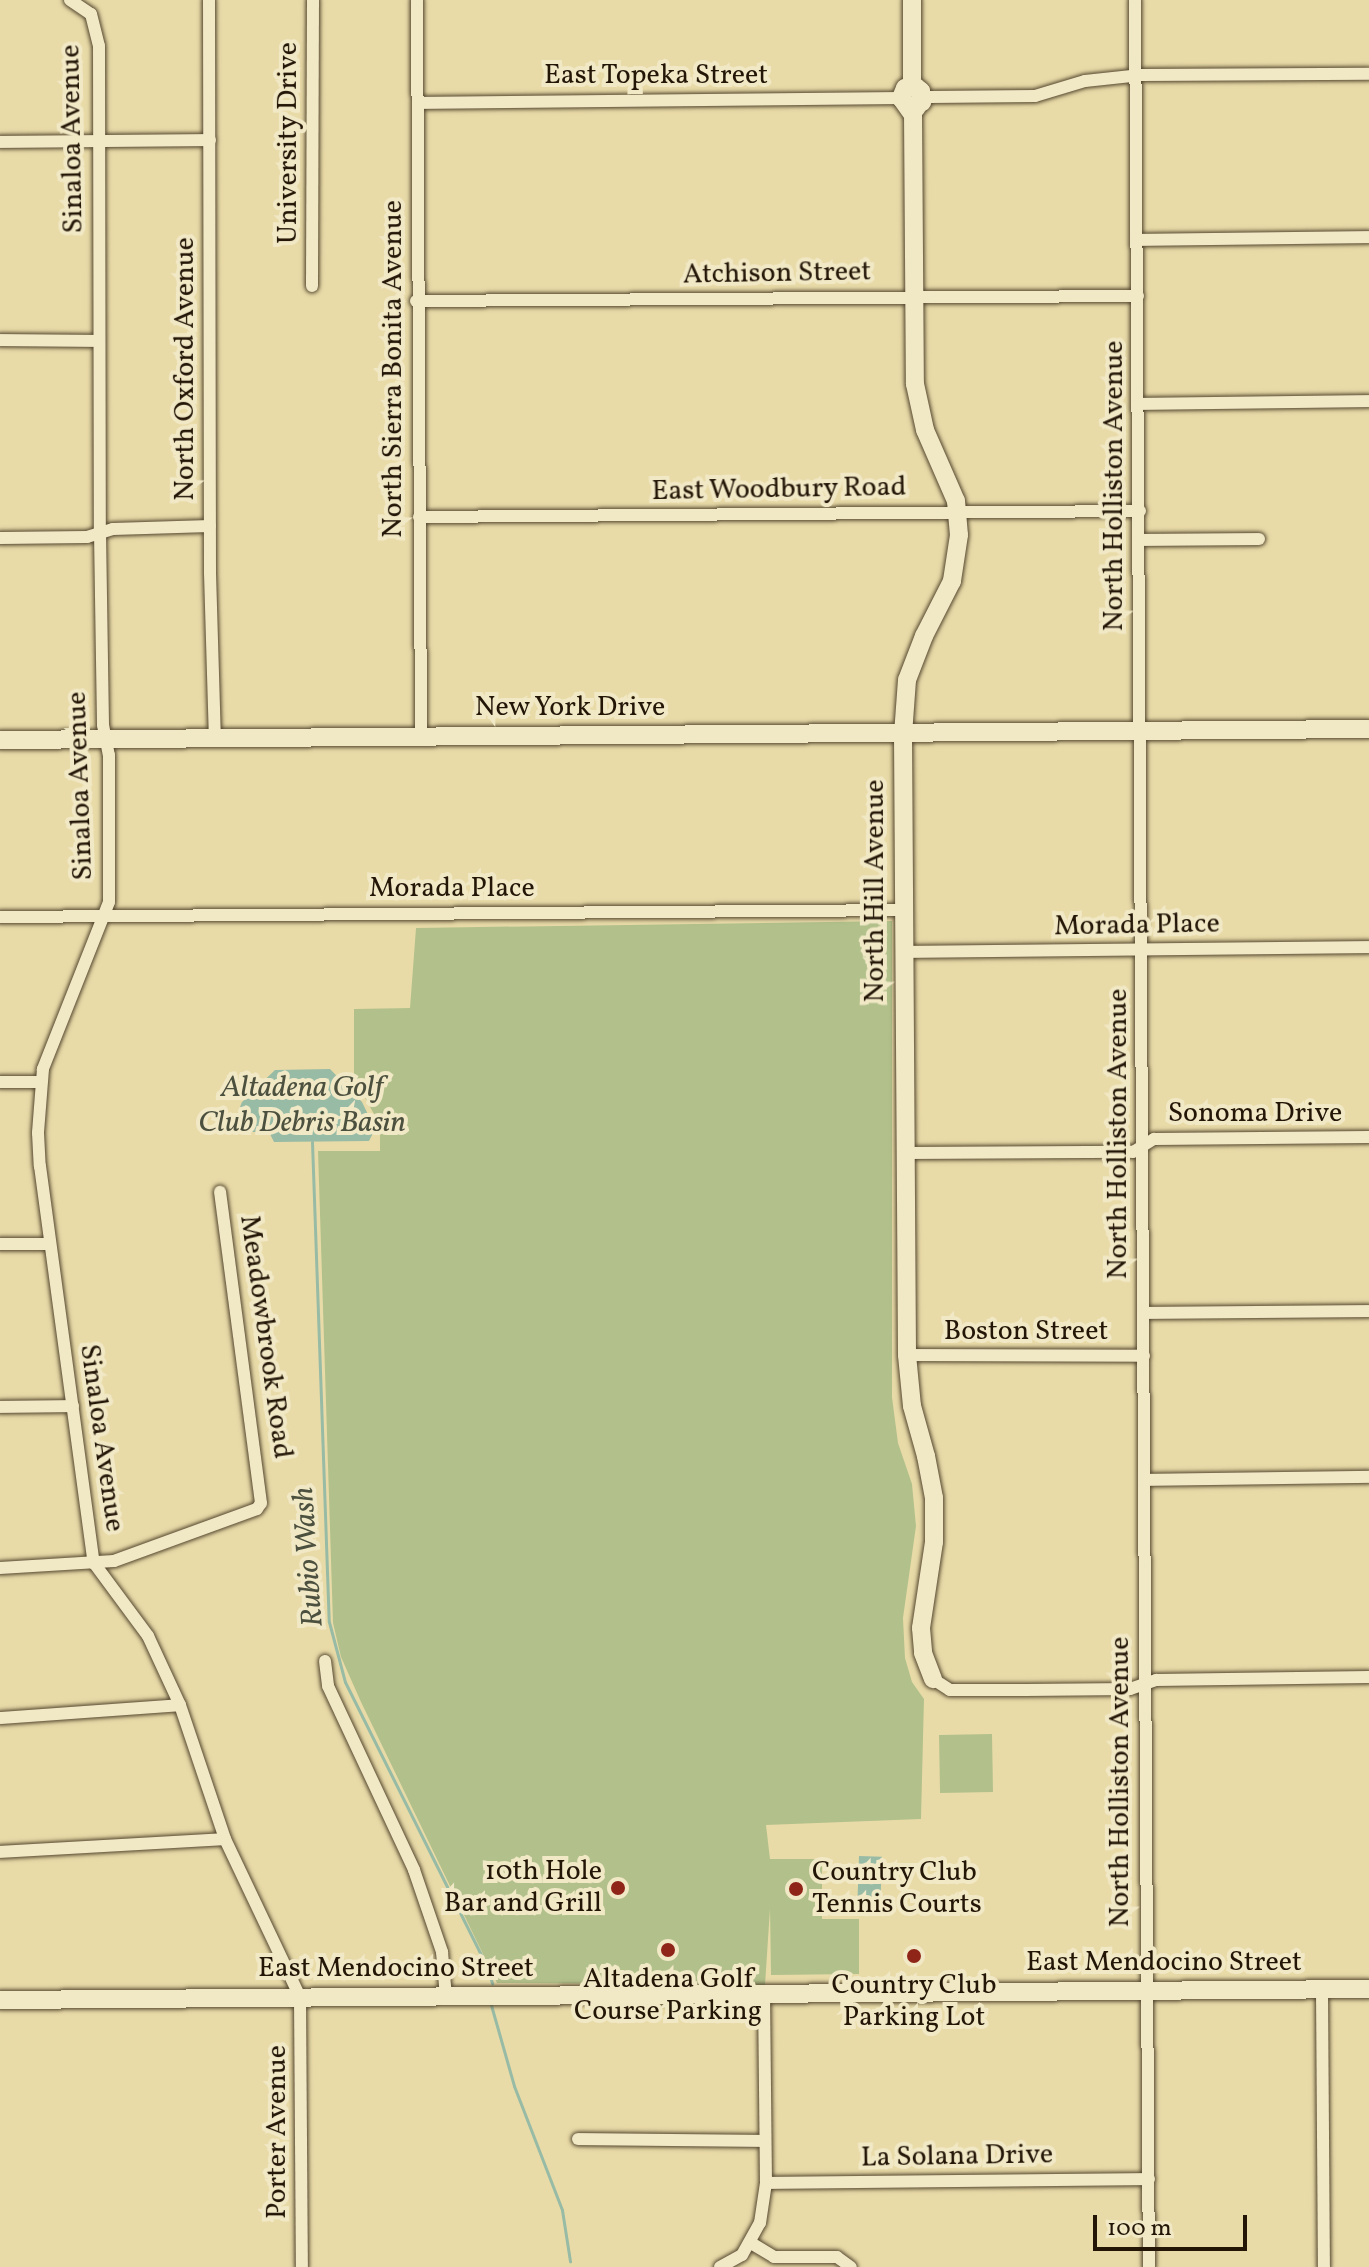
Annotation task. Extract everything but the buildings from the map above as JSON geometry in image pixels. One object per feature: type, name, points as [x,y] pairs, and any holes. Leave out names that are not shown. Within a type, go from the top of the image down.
[{"type":"street","name":"Sinaloa Avenue","points":[[70,0],[91,14],[99,46],[100,533],[104,740],[109,755],[109,902],[100,917],[40,1082],[40,1166],[94,1563],[148,1636],[180,1705],[225,1839],[300,1997]]},
{"type":"street","name":"North Oxford Avenue","points":[[209,0],[210,526],[215,739]]},
{"type":"street","name":"University Drive","points":[[312,286],[313,0]]},
{"type":"street","name":"North Sierra Bonita Avenue","points":[[417,0],[416,301],[421,737]]},
{"type":"street","name":"North Hill Avenue","points":[[912,0],[915,384],[919,409],[945,469],[958,512],[958,557],[952,581],[907,680],[903,734],[907,1355],[912,1406],[934,1498],[934,1542],[921,1628],[923,1653],[933,1679]]},
{"type":"street","name":"North Holliston Avenue","points":[[1135,0],[1149,2267]]},
{"type":"street","name":"East Topeka Street","points":[[418,103],[1035,96],[1085,81],[1136,75],[1369,74]]},
{"type":"street","points":[[0,142],[210,140]]},
{"type":"street","points":[[1137,240],[1369,237]]},
{"type":"street","name":"Atchison Street","points":[[416,301],[1138,296]]},
{"type":"street","points":[[0,340],[99,341]]},
{"type":"street","points":[[1139,404],[1369,401]]},
{"type":"street","name":"East Woodbury Road","points":[[419,517],[1140,511]]},
{"type":"street","points":[[0,538],[87,537],[113,529],[210,526]]},
{"type":"street","points":[[1140,540],[1259,539]]},
{"type":"street","name":"New York Drive","points":[[0,740],[1369,729]]},
{"type":"street","name":"Morada Place","points":[[0,917],[905,910]]},
{"type":"street","name":"Morada Place","points":[[905,952],[1369,947]]},
{"type":"street","points":[[0,1082],[40,1082]]},
{"type":"street","name":"Sonoma Drive","points":[[905,1153],[1133,1152],[1154,1139],[1369,1137]]},
{"type":"street","name":"Meadowbrook Road","points":[[0,1568],[94,1563],[143,1551],[257,1509],[261,1503],[220,1192]]},
{"type":"street","points":[[0,1244],[49,1244]]},
{"type":"street","name":"Boston Street","points":[[1143,1313],[1369,1311]]},
{"type":"street","name":"Boston Street","points":[[907,1355],[1144,1356]]},
{"type":"street","points":[[0,1407],[73,1406]]},
{"type":"street","points":[[1144,1480],[1369,1477]]},
{"type":"street","points":[[325,1661],[328,1686],[414,1870],[442,1952],[446,1997]]},
{"type":"street","points":[[933,1679],[950,1690],[1130,1689],[1145,1683],[1369,1677]]},
{"type":"street","points":[[0,1718],[180,1705]]},
{"type":"street","points":[[0,1852],[225,1839]]},
{"type":"street","name":"East Mendocino Street","points":[[0,2000],[1369,1989]]},
{"type":"street","points":[[1322,1991],[1324,2267]]},
{"type":"street","points":[[720,2267],[742,2255],[760,2223],[766,2183],[764,1994]]},
{"type":"street","name":"Porter Avenue","points":[[300,1997],[302,2267]]},
{"type":"street","points":[[578,2139],[765,2141]]},
{"type":"street","name":"La Solana Drive","points":[[766,2183],[1149,2179]]},
{"type":"street","points":[[751,2243],[774,2257],[837,2257],[851,2267]]},
{"type":"shaded area","points":[[892,921],[892,1397],[898,1443],[912,1484],[916,1526],[903,1618],[905,1658],[912,1682],[924,1699],[921,1819],[766,1825],[770,1859],[822,1859],[822,1919],[859,1919],[859,1974],[771,1975],[770,1909],[765,1985],[497,1983],[361,1702],[341,1657],[333,1623],[318,1151],[380,1151],[380,1125],[354,1078],[354,1009],[410,1008],[416,928]]},
{"type":"shaded area","name":"Country Club Tennis Courts","points":[[992,1734],[993,1792],[940,1793],[939,1735]]},
{"type":"water","name":"Altadena Golf Club Debris Basin","points":[[330,1069],[362,1102],[375,1129],[369,1141],[274,1142],[269,1132],[230,1132],[242,1102],[275,1070]]},
{"type":"water","points":[[859,1856],[882,1857],[880,1903],[857,1902]]},
{"type":"waterway","name":"Rubio Wash","points":[[312,1142],[329,1622],[345,1682],[488,1969],[492,1983]]},
{"type":"waterway","name":"Rubio Wash","points":[[491,2005],[514,2086],[562,2210],[570,2261]]},
{"type":"place","name":"10th Hole Bar and Grill","points":[[618,1888]]},
{"type":"place","name":"Country Club Tennis Courts","points":[[796,1889]]},
{"type":"place","name":"Altadena Golf Course Parking","points":[[668,1950]]},
{"type":"place","name":"Country Club Parking Lot","points":[[914,1956]]}]
